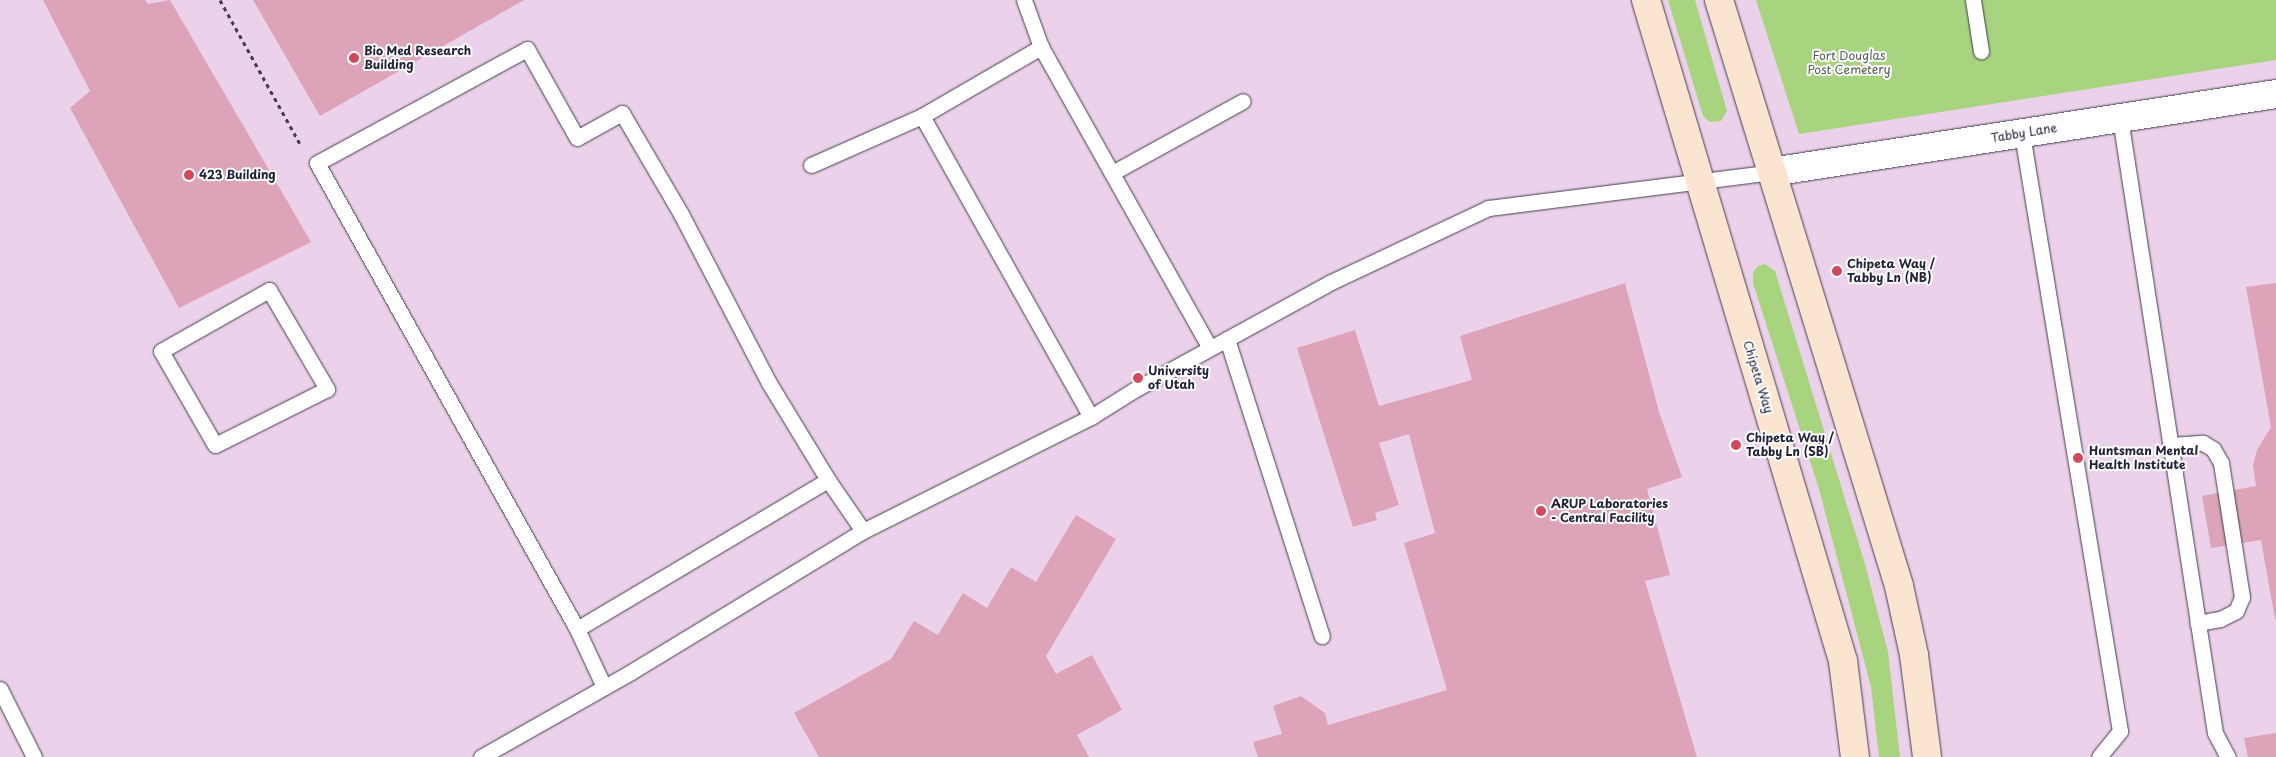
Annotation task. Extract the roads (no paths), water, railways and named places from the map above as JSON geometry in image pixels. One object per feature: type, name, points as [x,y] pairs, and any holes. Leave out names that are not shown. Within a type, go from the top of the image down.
[{"type":"street","name":"Chipeta Way","points":[[1646,0],[1842,661],[1855,757]]},
{"type":"street","points":[[1719,0],[1899,586],[1914,655],[1927,757]]},
{"type":"street","name":"Tabby Lane","points":[[1771,172],[2276,94]]},
{"type":"lane","points":[[1024,0],[1041,46],[1210,348]]},
{"type":"lane","points":[[1973,0],[1981,51]]},
{"type":"lane","points":[[811,165],[922,116],[1041,46]]},
{"type":"lane","points":[[604,687],[577,628],[317,163],[527,49],[577,138],[622,112],[681,214],[769,383],[828,480],[863,531]]},
{"type":"lane","points":[[1112,173],[1243,101]]},
{"type":"lane","points":[[922,116],[1091,418]]},
{"type":"lane","points":[[2120,118],[2215,733],[2228,757]]},
{"type":"lane","points":[[2022,134],[2120,731],[2099,757]]},
{"type":"lane","points":[[481,757],[604,687],[863,531],[1091,418],[1210,348],[1331,282],[1488,208],[1651,190],[1699,181],[1771,172]]},
{"type":"lane","points":[[269,290],[327,389],[215,445],[161,351],[269,290]]},
{"type":"lane","points":[[1227,340],[1322,636]]},
{"type":"lane","points":[[2171,445],[2202,443],[2213,450],[2221,463],[2242,597],[2236,611],[2220,619],[2197,623]]},
{"type":"lane","points":[[577,628],[828,480]]},
{"type":"lane","points":[[0,689],[34,757]]},
{"type":"place","name":"Bio Med Research Building","points":[[354,58]]},
{"type":"place","name":"423 Building","points":[[189,175]]},
{"type":"place","name":"Chipeta Way / Tabby Ln (NB)","points":[[1837,271]]},
{"type":"place","name":"University of Utah","points":[[1138,378]]},
{"type":"place","name":"Chipeta Way / Tabby Ln (SB)","points":[[1736,445]]},
{"type":"place","name":"Huntsman Mental Health Institute","points":[[2078,458]]},
{"type":"place","name":"ARUP Laboratories - Central Facility","points":[[1541,511]]},
{"type":"park label","name":"Fort Douglas Post Cemetery","points":[[1849,63]]}]
